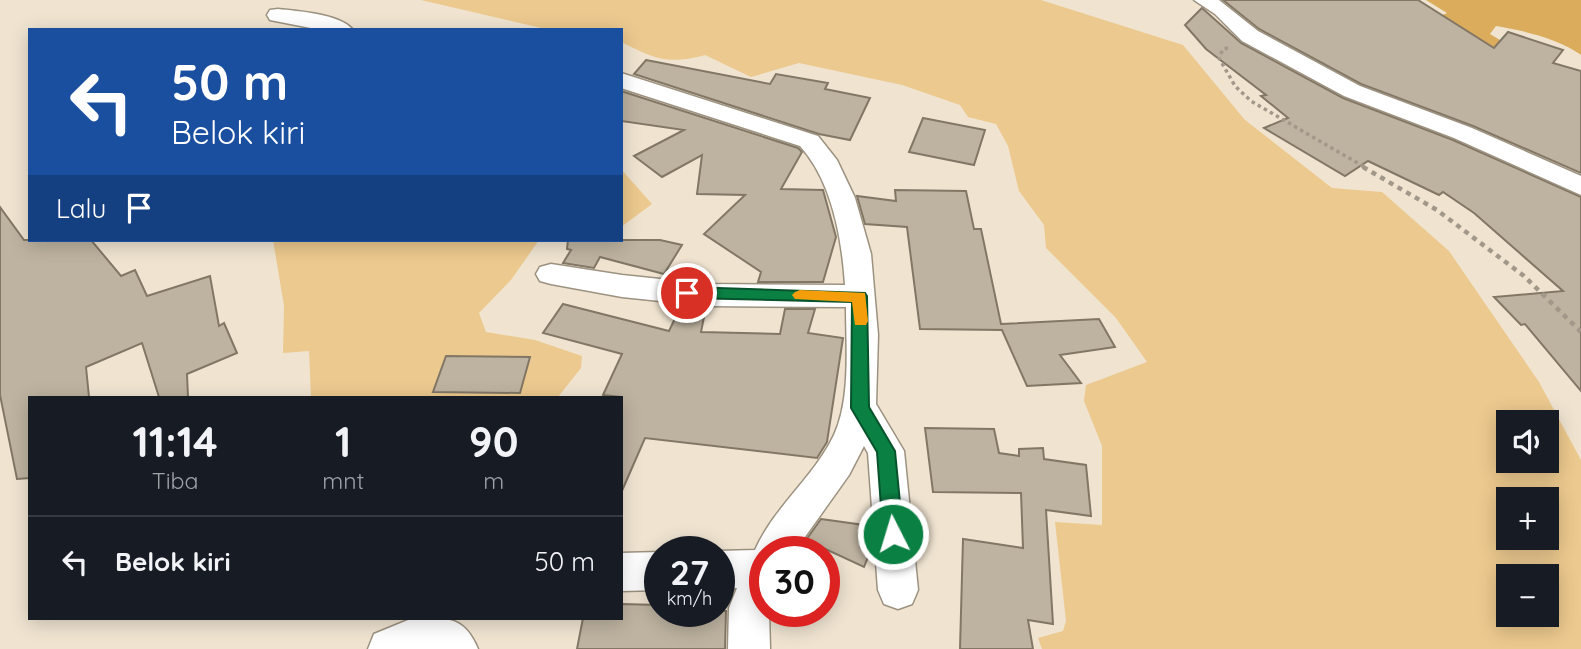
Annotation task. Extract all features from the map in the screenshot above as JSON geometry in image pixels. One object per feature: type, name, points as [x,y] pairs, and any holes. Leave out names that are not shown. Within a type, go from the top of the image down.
[{"type":"street","points":[[1205,0],[1222,10],[1250,36],[1352,91],[1463,132],[1581,186]]},
{"type":"street","points":[[278,15],[314,20],[336,28]]},
{"type":"street","points":[[623,81],[703,109],[809,141],[821,151],[853,238],[860,296],[860,408],[853,431],[832,472],[783,536]]},
{"type":"street","points":[[551,274],[622,286],[709,295],[860,296]]},
{"type":"street","points":[[860,408],[886,451],[898,590]]},
{"type":"street","points":[[623,572],[644,571]]},
{"type":"street","points":[[749,627],[749,649]]},
{"type":"street","points":[[389,649],[413,638],[446,634]]},
{"type":"path","points":[[1250,36],[1223,49],[1219,58],[1235,86],[1251,101],[1437,209],[1524,276],[1581,332]]},
{"type":"shaded area","points":[[421,0],[1041,0],[1183,45],[1245,120],[1332,188],[1382,192],[1449,251],[1539,382],[1554,410],[1496,410],[1496,473],[1559,473],[1559,419],[1581,460],[1581,649],[1042,649],[1038,638],[1063,631],[1066,621],[1055,522],[1102,525],[1102,446],[1084,401],[1086,385],[1147,362],[1116,318],[1046,248],[1044,225],[1019,191],[1008,146],[996,124],[968,117],[960,105],[902,85],[799,63],[751,77],[705,55],[681,60],[662,59],[623,43],[623,28],[541,28]]},
{"type":"shaded area","points":[[1426,0],[1581,0],[1581,55],[1551,40],[1496,26],[1490,34],[1525,55],[1497,49],[1442,24],[1436,18],[1447,13]]},
{"type":"shaded area","points":[[623,171],[652,204],[623,226]]},
{"type":"shaded area","points":[[273,242],[538,242],[511,280],[479,313],[486,332],[535,340],[582,356],[581,368],[559,396],[311,396],[309,351],[283,353],[284,306]]},
{"type":"building","points":[[1223,0],[1418,0],[1494,48],[1508,32],[1563,50],[1553,63],[1581,71],[1581,173],[1473,126],[1361,84],[1259,29]]},
{"type":"building","points":[[1202,8],[1241,43],[1343,98],[1453,140],[1581,197],[1581,391],[1525,324],[1521,325],[1494,297],[1563,291],[1474,213],[1443,192],[1439,195],[1368,161],[1345,176],[1264,128],[1288,118],[1261,96],[1266,95],[1206,49],[1185,25]]},
{"type":"building","points":[[646,60],[770,84],[776,74],[828,83],[825,89],[870,98],[850,140],[819,134],[634,74]]},
{"type":"building","points":[[623,92],[798,148],[802,152],[781,189],[823,190],[836,237],[823,282],[758,282],[761,272],[704,234],[745,195],[697,194],[702,155],[662,177],[634,156],[684,130],[623,121]]},
{"type":"building","points":[[923,118],[985,130],[974,165],[909,152]]},
{"type":"building","points":[[895,190],[966,191],[974,229],[981,229],[1001,324],[1099,319],[1115,347],[1060,355],[1081,383],[1027,386],[1002,330],[920,329],[907,227],[865,224],[857,196],[896,201]]},
{"type":"building","points":[[0,207],[28,242],[93,242],[121,276],[135,270],[147,296],[210,276],[219,326],[224,323],[237,353],[187,374],[188,396],[159,396],[142,343],[86,367],[89,396],[28,396],[28,478],[17,479],[0,395]]},
{"type":"building","points":[[623,240],[660,240],[682,245],[664,274],[600,257],[594,268],[563,263],[571,250],[567,249],[568,242]]},
{"type":"building","points":[[563,304],[669,331],[681,306],[705,312],[701,332],[780,334],[785,309],[815,309],[808,333],[843,338],[827,442],[817,458],[645,438],[623,488],[623,396],[603,395],[622,354],[543,333]]},
{"type":"building","points":[[446,356],[530,357],[520,393],[433,392]]},
{"type":"building","points":[[925,428],[994,429],[999,453],[1019,456],[1019,449],[1043,448],[1044,459],[1086,465],[1091,516],[1046,510],[1053,624],[1028,620],[1033,649],[960,649],[963,539],[1023,548],[1021,493],[933,492]]},
{"type":"building","points":[[821,519],[871,526],[872,547],[864,567],[840,556],[840,536],[809,536]]},
{"type":"building","points":[[623,604],[644,605],[644,627],[726,627],[725,649],[577,649],[583,620],[623,620]]},
{"type":"slow traffic","points":[[800,295],[860,296],[860,321]]},
{"type":"route","points":[[687,293],[860,296],[860,408],[886,451],[893,534]]}]
